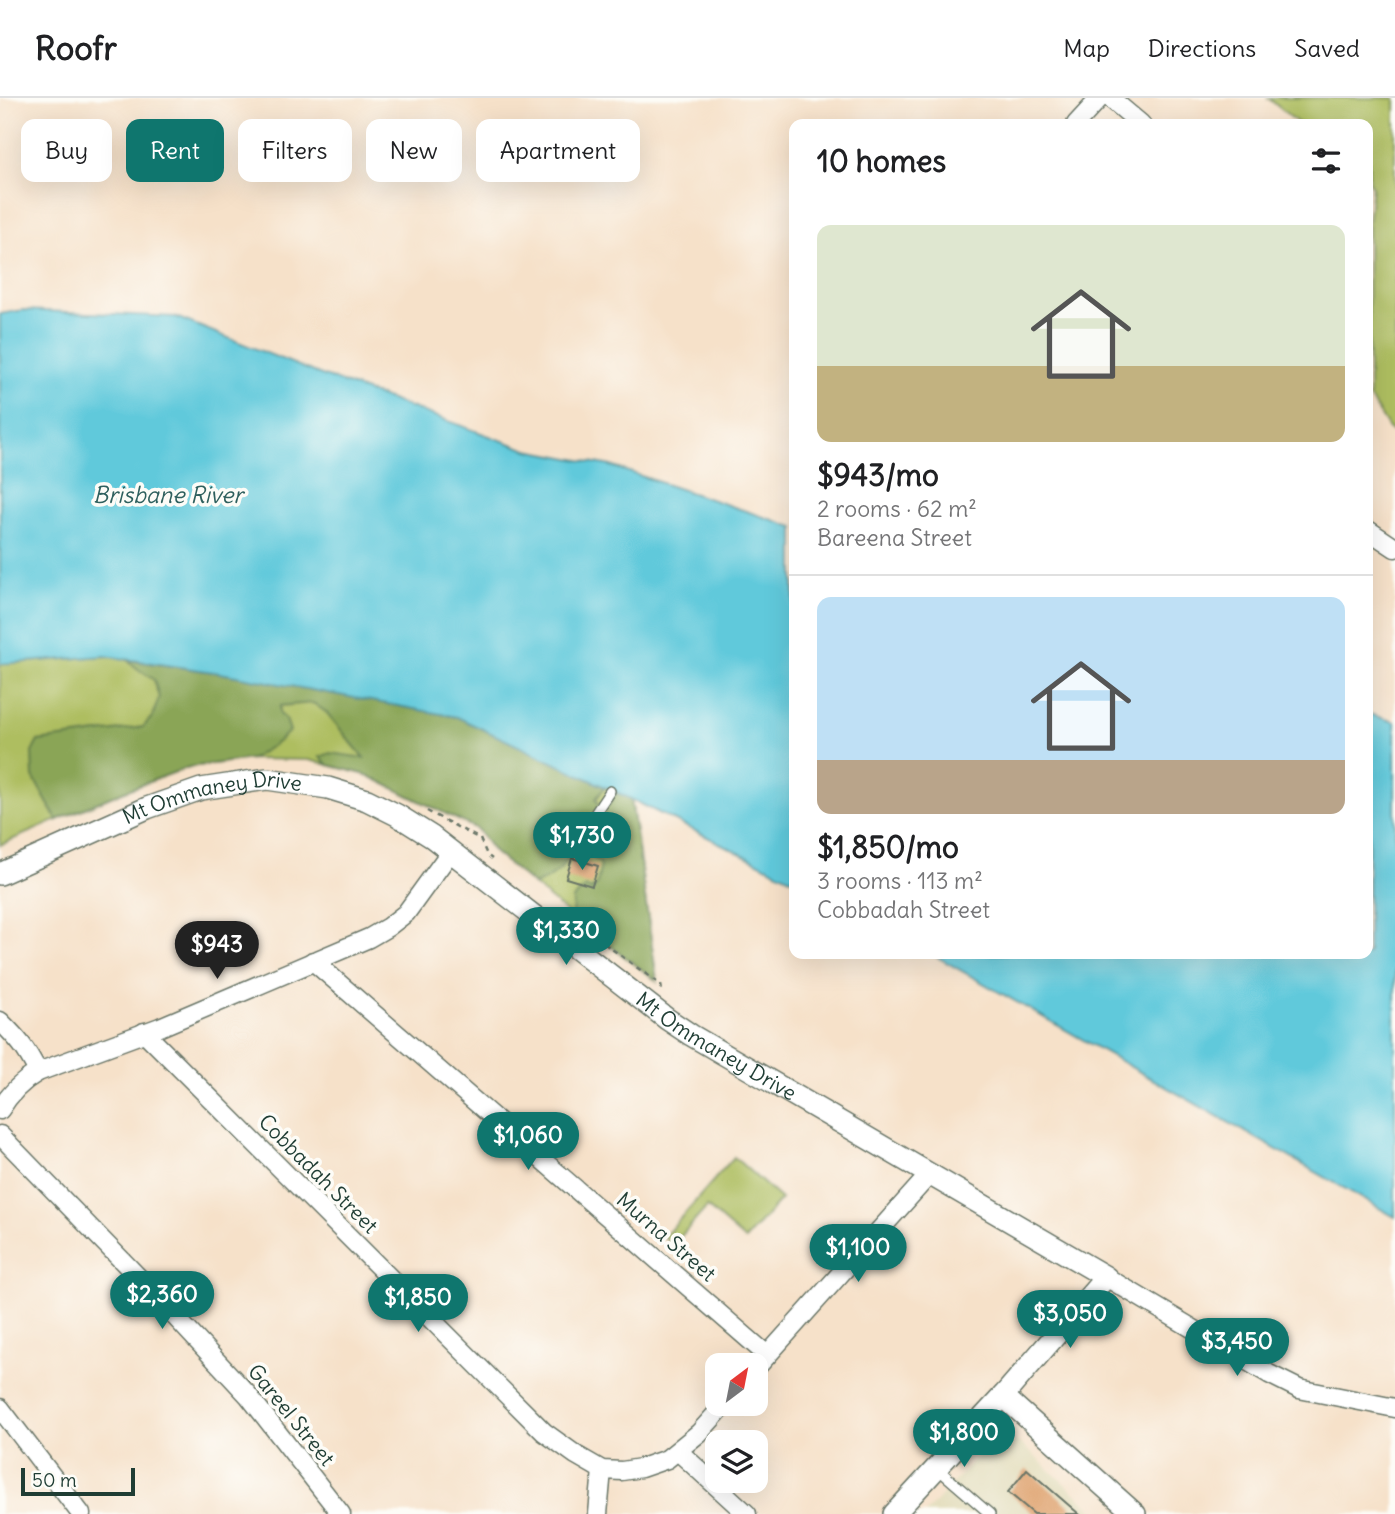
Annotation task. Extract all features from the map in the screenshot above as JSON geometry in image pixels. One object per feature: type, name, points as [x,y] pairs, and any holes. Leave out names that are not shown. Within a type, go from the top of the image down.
[{"type":"street","points":[[1081,119],[1100,98]]},
{"type":"street","points":[[1110,98],[1134,119]]},
{"type":"street","points":[[1373,533],[1395,548]]},
{"type":"street","name":"Mt Ommaney Drive","points":[[0,874],[147,808],[201,789],[267,779],[328,788],[367,800],[397,815],[451,851],[683,1029],[1269,1374],[1299,1389],[1395,1408]]},
{"type":"street","points":[[0,1110],[10,1093],[38,1072],[144,1032],[346,948],[388,927],[406,913],[451,851]]},
{"type":"street","name":"Murna Street","points":[[313,961],[752,1353]]},
{"type":"street","points":[[0,1021],[27,1051],[38,1072]]},
{"type":"street","name":"Cobbadah Street","points":[[144,1032],[544,1432],[602,1470]]},
{"type":"street","name":"Gareel Street","points":[[0,1135],[248,1395],[341,1514]]},
{"type":"street","points":[[768,1355],[929,1174]]},
{"type":"street","points":[[900,1512],[1107,1278]]},
{"type":"street","points":[[1003,1396],[1135,1514]]},
{"type":"street","points":[[598,1514],[602,1470],[640,1468],[667,1459],[699,1433],[714,1416]]},
{"type":"street","points":[[3,1419],[81,1514]]},
{"type":"street","points":[[678,1451],[747,1514]]},
{"type":"lane","points":[[596,812],[610,791]]},
{"type":"lane","points":[[937,1468],[990,1514]]},
{"type":"shaded area","points":[[1009,1438],[1020,1443],[1098,1514],[925,1514],[987,1445],[997,1439]]},
{"type":"green space","points":[[1268,98],[1395,98],[1395,434],[1373,403],[1373,119],[1293,119]]},
{"type":"green space","points":[[105,656],[220,673],[457,717],[631,799],[657,981],[572,917],[494,852],[477,829],[367,775],[309,760],[251,759],[189,767],[122,792],[0,845],[0,664]]},
{"type":"green space","points":[[127,660],[220,673],[457,717],[605,787],[596,799],[602,810],[616,792],[631,799],[657,981],[572,917],[573,899],[585,887],[591,890],[597,885],[601,864],[590,856],[570,854],[556,873],[534,885],[494,852],[477,829],[367,775],[328,765],[320,757],[330,753],[364,758],[327,713],[313,703],[280,706],[280,714],[286,719],[290,731],[251,759],[189,767],[57,820],[33,777],[32,752],[38,741],[143,727],[152,717],[159,698],[154,680]]},
{"type":"green space","points":[[734,1157],[781,1199],[745,1240],[707,1207],[673,1245],[664,1237]]},
{"type":"water","name":"Brisbane River","points":[[23,310],[176,317],[319,374],[528,450],[611,466],[789,525],[789,878],[457,717],[220,673],[105,656],[0,664],[0,314]]},
{"type":"water","points":[[1373,715],[1395,722],[1395,1217],[941,959],[1373,959]]},
{"type":"building","points":[[572,858],[598,866],[592,886],[566,878]]},
{"type":"building","points":[[1027,1469],[1079,1514],[1034,1514],[1008,1492]]}]
